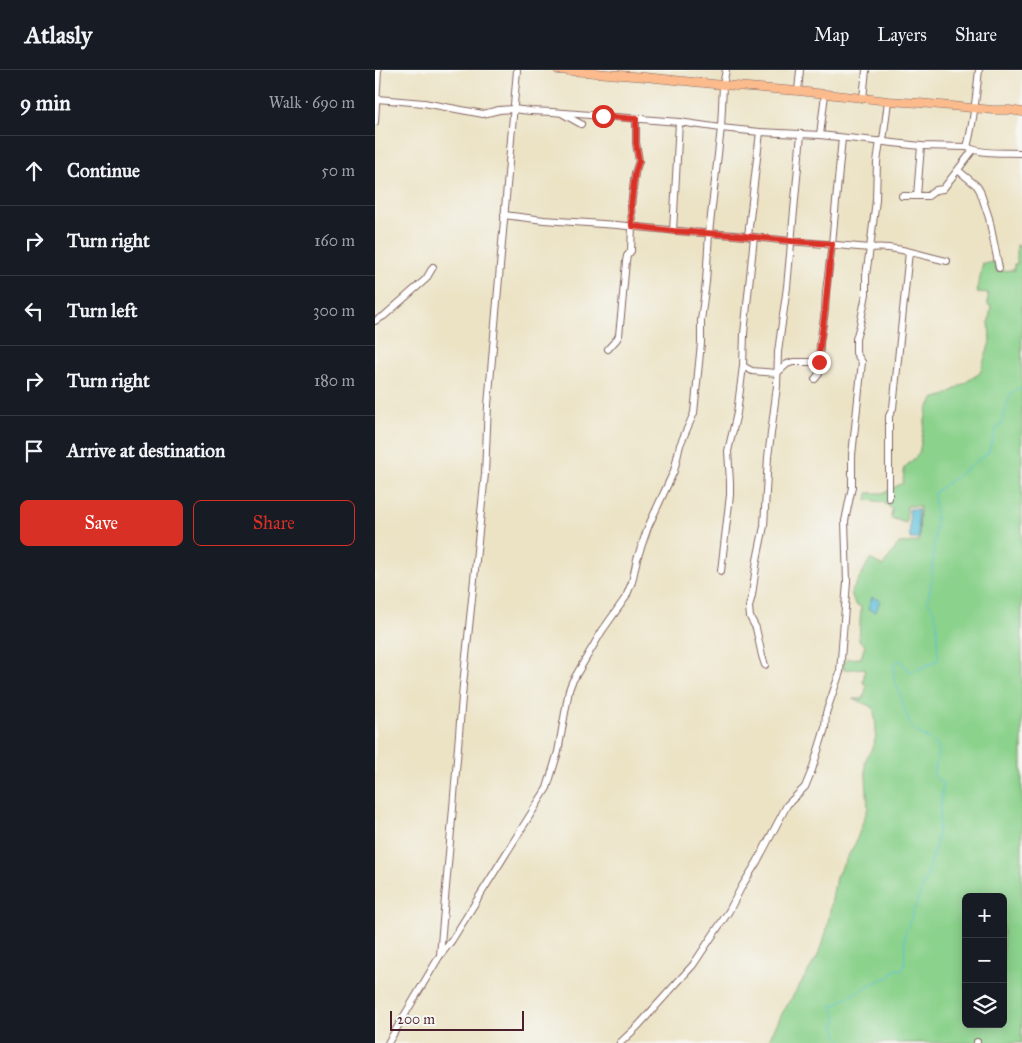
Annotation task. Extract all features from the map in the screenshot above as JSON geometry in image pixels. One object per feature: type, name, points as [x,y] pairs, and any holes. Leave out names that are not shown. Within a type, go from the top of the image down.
[{"type":"main road","points":[[558,70],[624,72],[723,85],[798,91],[888,102],[1022,112]]},
{"type":"street","points":[[375,122],[378,70]]},
{"type":"street","points":[[439,956],[463,685],[485,474],[488,405],[517,70]]},
{"type":"street","points":[[388,1043],[439,956],[452,940],[547,788],[558,752],[572,682],[625,597],[632,582],[637,559],[648,527],[674,470],[680,444],[694,414],[709,233],[726,70]]},
{"type":"street","points":[[798,91],[800,70]]},
{"type":"street","points":[[863,98],[866,70]]},
{"type":"street","points":[[902,196],[928,196],[943,189],[959,171],[970,148],[979,70]]},
{"type":"street","points":[[820,135],[825,94]]},
{"type":"street","points":[[377,99],[422,102],[483,114],[513,109],[679,122],[760,132],[820,135],[921,146],[970,148],[999,153],[1022,153]]},
{"type":"street","points":[[620,1043],[639,1026],[693,964],[729,911],[787,805],[805,787],[825,728],[826,713],[840,672],[847,582],[845,521],[852,488],[852,455],[862,362],[855,353],[856,339],[866,294],[866,275],[876,200],[877,162],[888,102]]},
{"type":"street","points":[[559,113],[581,124]]},
{"type":"street","points":[[608,349],[617,340],[619,335],[626,261],[631,251],[631,206],[635,173],[639,161],[636,143],[636,119]]},
{"type":"street","points":[[673,231],[679,122]]},
{"type":"street","points":[[721,571],[730,495],[727,452],[737,413],[743,366],[760,132]]},
{"type":"street","points":[[765,665],[756,628],[750,617],[749,607],[764,526],[767,463],[777,386],[778,352],[787,287],[801,134]]},
{"type":"street","points":[[815,379],[819,376],[820,344],[842,138]]},
{"type":"street","points":[[917,196],[921,146]]},
{"type":"street","points":[[959,171],[977,186],[980,191],[989,218],[999,268]]},
{"type":"street","points":[[504,215],[544,220],[883,248],[926,255],[947,261]]},
{"type":"street","points":[[889,498],[889,416],[893,408],[909,252]]},
{"type":"street","points":[[375,321],[384,316],[426,279],[433,267]]},
{"type":"street","points":[[777,374],[787,364],[793,362],[819,362]]},
{"type":"street","points":[[743,366],[752,371],[777,374]]},
{"type":"green space","points":[[1017,245],[1022,245],[1022,1043],[767,1043],[783,1012],[817,957],[826,933],[836,877],[855,844],[868,808],[865,762],[873,746],[876,725],[873,707],[853,699],[863,699],[867,685],[863,683],[865,668],[843,670],[845,659],[861,658],[865,645],[859,640],[861,607],[855,604],[851,593],[870,559],[883,566],[899,543],[919,542],[920,506],[907,506],[906,523],[891,518],[892,509],[883,502],[867,500],[868,493],[883,493],[903,483],[904,468],[919,454],[927,410],[933,399],[946,395],[980,373],[990,342],[989,321],[991,306],[988,305],[988,293],[977,292],[983,262],[983,264],[994,262],[997,271],[1014,270],[1014,264],[1017,264]]},
{"type":"water","points":[[909,509],[918,509],[919,539],[910,539]]},
{"type":"water","points":[[872,597],[880,600],[876,612],[868,609]]},
{"type":"waterway","points":[[840,1043],[835,1024],[838,1019],[832,1005],[839,1004],[842,1000],[880,980],[890,977],[895,969],[903,970],[905,934],[928,873],[937,841],[943,784],[933,775],[938,747],[911,728],[894,677],[894,665],[899,660],[910,672],[938,660],[936,621],[927,601],[931,586],[936,520],[934,493],[988,453],[996,429],[1001,425],[1010,395],[1022,389]]},
{"type":"route","points":[[603,116],[636,119],[636,143],[639,161],[635,173],[631,206],[632,226],[832,244],[819,362]]}]
